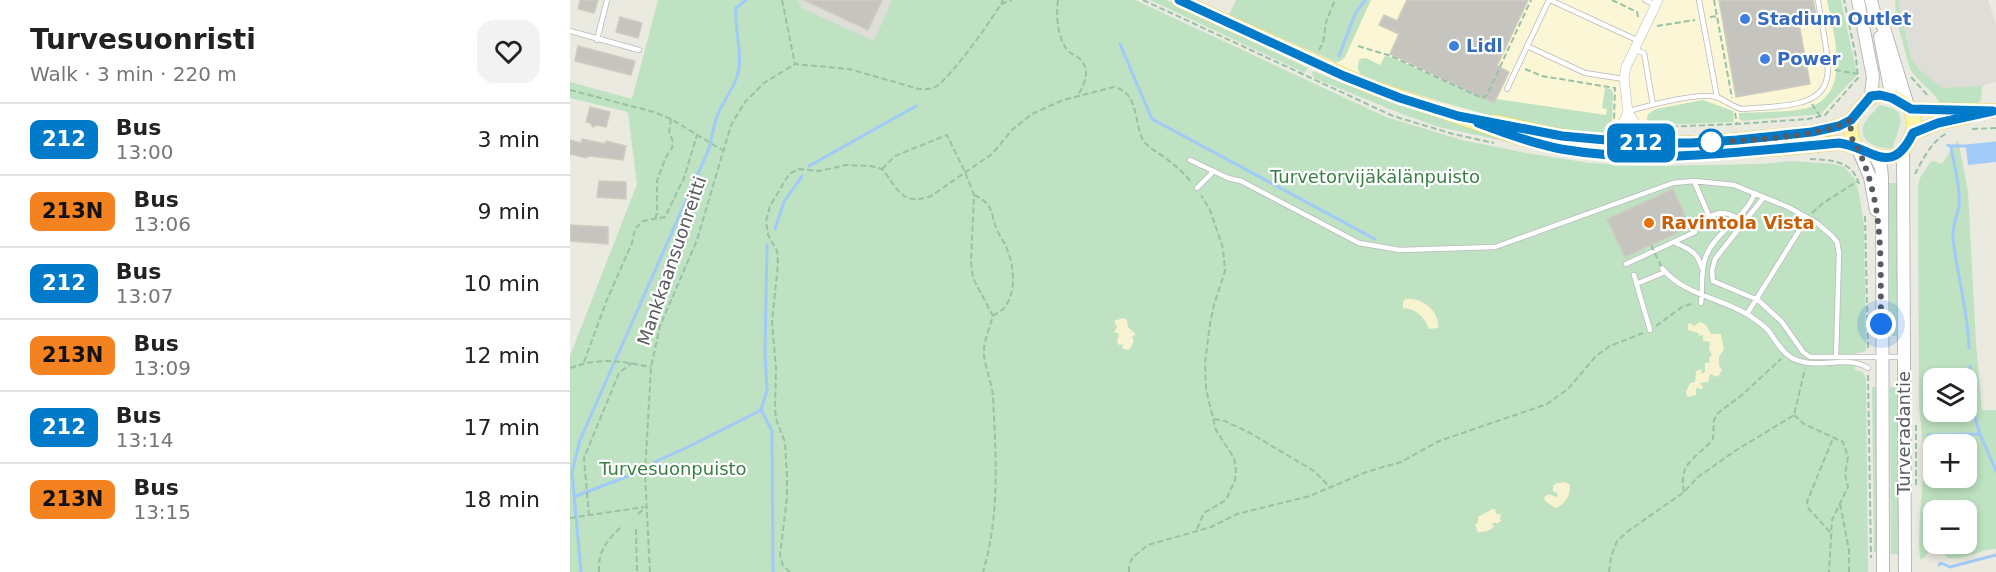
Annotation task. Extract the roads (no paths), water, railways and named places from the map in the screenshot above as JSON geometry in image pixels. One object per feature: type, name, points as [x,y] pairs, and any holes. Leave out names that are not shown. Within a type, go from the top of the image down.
[{"type":"main road","points":[[1179,0],[1344,76],[1400,98],[1516,137],[1559,148],[1629,155],[1711,153],[1839,143],[1875,156],[1888,157],[1903,150],[1913,133],[1914,119],[1884,28],[1873,6]]},
{"type":"main road","points":[[1458,116],[1562,136],[1639,143],[1720,142],[1812,132],[1839,126],[1851,120],[1871,96],[1873,77],[1858,0]]},
{"type":"main road","points":[[1873,6],[1892,98]]},
{"type":"main road","points":[[1871,96],[1880,95],[1892,98],[1909,108],[1994,111]]},
{"type":"main road","points":[[1913,133],[1938,123],[1994,111]]},
{"type":"main road","points":[[1851,120],[1851,134],[1857,148]]},
{"type":"main road","name":"Turveradantie","points":[[1857,148],[1870,177],[1881,235]]},
{"type":"main road","name":"Turveradantie","points":[[1903,150],[1905,572]]},
{"type":"main road","name":"Turveradantie","points":[[1875,156],[1881,167],[1882,177],[1883,572]]},
{"type":"street","points":[[1628,112],[1622,127],[1623,142],[1629,155],[1639,143],[1638,128],[1628,112],[1624,79],[1626,67],[1657,2]]},
{"type":"lane","points":[[597,40],[607,0]]},
{"type":"lane","points":[[1507,89],[1549,0],[1637,45],[1644,53],[1653,105]]},
{"type":"lane","points":[[1645,0],[1657,2]]},
{"type":"lane","points":[[1699,0],[1717,97]]},
{"type":"lane","points":[[1628,112],[1653,105],[1706,96],[1717,97],[1742,109],[1802,102],[1821,92],[1829,69],[1818,0]]},
{"type":"lane","points":[[570,31],[639,50]]},
{"type":"lane","points":[[1527,46],[1585,73],[1624,79]]},
{"type":"lane","points":[[1190,160],[1228,178],[1241,181],[1359,243],[1400,250],[1495,247],[1673,183],[1694,181],[1734,185],[1817,223],[1837,242],[1839,253],[1836,357]]},
{"type":"lane","points":[[1197,188],[1214,171]]},
{"type":"lane","points":[[1694,181],[1709,216]]},
{"type":"lane","points":[[1701,303],[1705,258],[1719,236],[1738,218],[1755,194]]},
{"type":"lane","points":[[1764,197],[1715,259],[1712,271],[1713,281],[1756,299],[1772,312],[1803,352],[1810,357],[1904,357]]},
{"type":"lane","points":[[1626,264],[1695,232],[1697,224],[1720,212],[1726,211],[1738,218]]},
{"type":"lane","points":[[1747,314],[1807,218]]},
{"type":"lane","points":[[1674,242],[1698,255],[1703,270]]},
{"type":"lane","points":[[1636,284],[1663,270],[1683,287],[1747,314],[1767,329],[1791,358],[1807,363],[1859,363],[1868,368]]},
{"type":"lane","points":[[1634,275],[1650,330]]},
{"type":"water","points":[[1996,143],[1996,162],[1968,165],[1966,146]]},
{"type":"waterway","points":[[581,572],[572,472],[580,440],[708,151],[718,113],[736,79],[740,58],[736,8],[746,0]]},
{"type":"waterway","points":[[1339,56],[1355,14],[1365,0]]},
{"type":"waterway","points":[[1120,44],[1152,119],[1375,239]]},
{"type":"waterway","points":[[809,166],[916,106]]},
{"type":"waterway","points":[[1950,146],[1996,143]]},
{"type":"waterway","points":[[1948,145],[1951,147],[1959,192],[1959,206],[1953,238],[1967,320],[1969,348]]},
{"type":"waterway","points":[[775,229],[784,202],[802,176]]},
{"type":"waterway","points":[[576,496],[639,472],[761,410],[767,390],[765,352],[767,245]]},
{"type":"waterway","points":[[1970,366],[1972,408],[1996,471]]},
{"type":"waterway","points":[[761,410],[772,431],[773,572]]},
{"type":"waterway","points":[[1939,565],[1941,563],[1950,567],[1996,555]]},
{"type":"place","name":"Stadium Outlet","points":[[1745,19]]},
{"type":"place","name":"Lidl","points":[[1454,46]]},
{"type":"place","name":"Power","points":[[1765,59]]},
{"type":"place","name":"Ravintola Vista","points":[[1649,223]]},
{"type":"park label","name":"Turvetorvijäkälänpuisto","points":[[1375,177]]},
{"type":"park label","name":"Turvesuonpuisto","points":[[673,469]]}]
